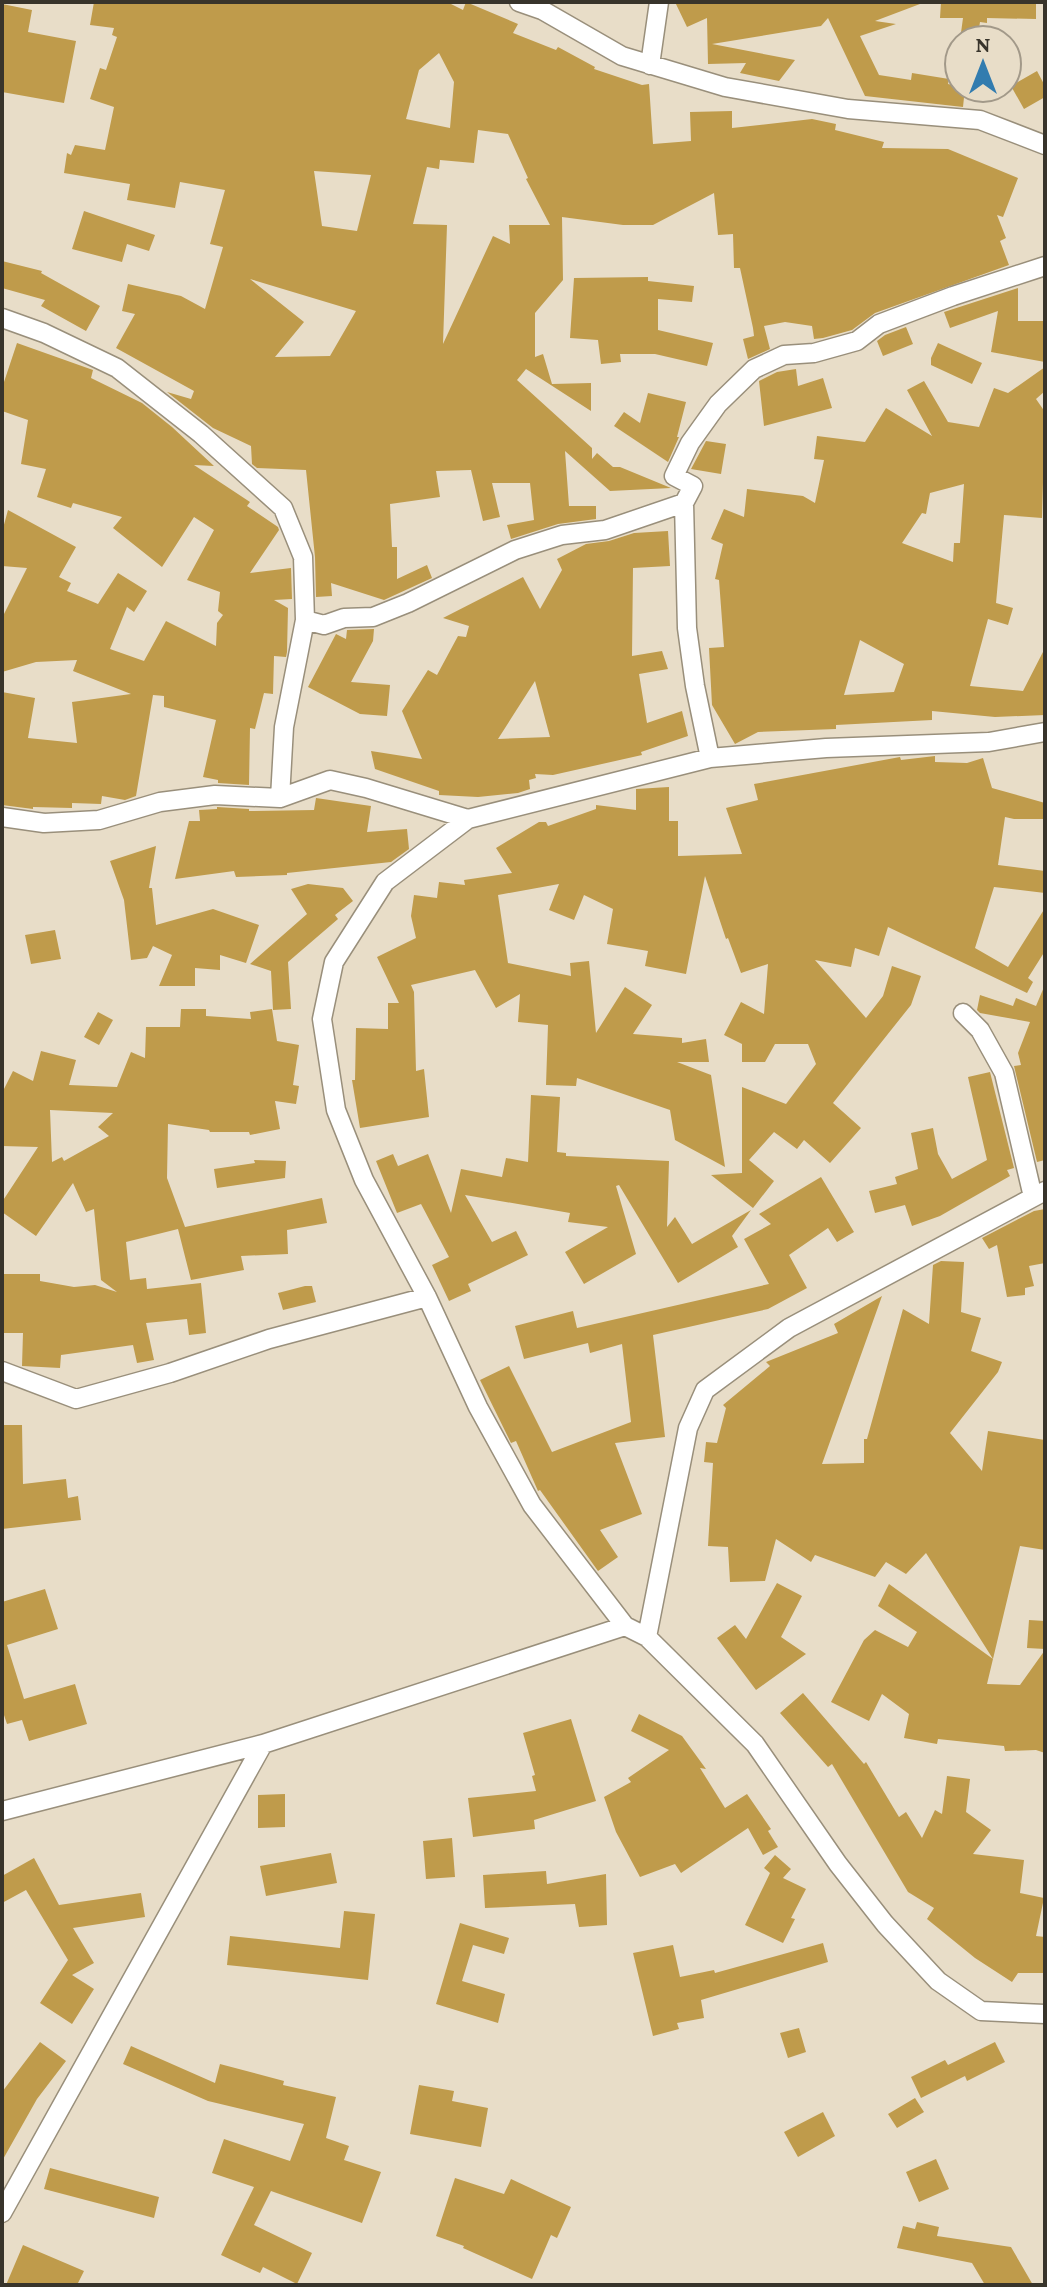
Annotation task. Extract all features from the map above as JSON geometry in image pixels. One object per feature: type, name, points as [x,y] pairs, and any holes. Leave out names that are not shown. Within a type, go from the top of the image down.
[{"type":"street","points":[[519,2],[542,10],[622,56],[725,87],[848,109],[980,120],[1045,145]]},
{"type":"street","points":[[650,65],[659,2]]},
{"type":"street","points":[[710,758],[687,628],[684,503],[693,486],[674,476],[690,443],[718,404],[754,369],[784,355],[814,353],[857,341],[879,324],[1045,266]]},
{"type":"street","points":[[2,318],[44,333],[117,368],[173,411],[283,508],[303,557],[305,620],[284,727],[280,798]]},
{"type":"street","points":[[305,620],[324,625],[344,618],[373,617],[515,550],[562,535],[605,530],[684,503]]},
{"type":"street","points":[[1045,732],[989,742],[826,748],[710,758],[468,819],[385,882],[334,962],[322,1019],[336,1110],[364,1180],[427,1297],[478,1407],[532,1505],[625,1626],[647,1637],[755,1744],[838,1864],[885,1924],[938,1981],[981,2011],[1045,2014]]},
{"type":"street","points":[[2,817],[44,823],[99,820],[160,802],[201,797],[280,798],[330,780],[468,819]]},
{"type":"street","points":[[647,1637],[688,1428],[705,1390],[789,1328],[1039,1194],[1004,1073],[980,1030],[963,1013]]},
{"type":"street","points":[[2,1371],[76,1399],[170,1373],[269,1339],[427,1297]]},
{"type":"street","points":[[2,1811],[263,1744],[625,1626]]},
{"type":"street","points":[[2,2213],[263,1744]]},
{"type":"building","points":[[94,2],[447,2],[463,10],[466,2],[518,24],[513,33],[556,50],[558,47],[594,69],[642,85],[649,84],[653,144],[691,141],[690,112],[732,111],[732,128],[812,119],[836,124],[835,130],[884,142],[882,148],[948,149],[1018,178],[1003,217],[997,215],[1006,238],[1000,241],[1009,265],[875,313],[852,330],[823,338],[814,339],[812,326],[785,322],[764,326],[770,349],[748,359],[743,339],[754,336],[753,328],[740,268],[734,268],[733,234],[718,235],[714,193],[653,225],[623,225],[562,217],[563,280],[535,313],[535,357],[543,354],[552,384],[591,383],[591,411],[526,369],[517,380],[592,448],[592,459],[597,453],[613,467],[671,488],[610,491],[565,451],[569,506],[596,506],[596,519],[558,524],[511,539],[507,525],[534,520],[530,483],[492,483],[500,517],[483,521],[471,470],[436,471],[440,497],[390,504],[392,547],[397,547],[397,579],[427,565],[432,578],[384,600],[331,583],[332,596],[316,597],[306,470],[257,468],[252,464],[251,446],[213,428],[167,392],[191,399],[194,391],[116,348],[135,314],[122,311],[128,284],[181,296],[205,309],[223,247],[210,244],[225,190],[180,182],[175,208],[127,200],[130,184],[64,173],[67,153],[71,155],[75,145],[105,150],[114,107],[90,99],[100,68],[106,70],[117,37],[112,35],[114,28],[90,25]],"holes":[[[439,53],[454,82],[450,128],[406,119],[419,70]],[[478,130],[508,134],[526,179],[550,225],[509,225],[510,244],[493,236],[443,344],[447,225],[413,224],[427,167],[439,169],[440,160],[474,163]],[[314,171],[371,175],[357,231],[322,226]],[[250,279],[356,311],[330,356],[275,357],[304,322]]]},
{"type":"building","points":[[675,2],[920,2],[875,21],[896,24],[860,36],[879,75],[911,80],[912,73],[943,78],[943,104],[963,104],[963,107],[865,96],[828,18],[821,26],[712,44],[795,60],[779,81],[740,73],[746,63],[708,64],[707,18],[687,27]]},
{"type":"building","points":[[941,2],[1036,2],[1036,19],[987,18],[987,23],[962,24],[963,18],[940,18]]},
{"type":"building","points":[[2,4],[32,10],[28,32],[76,41],[64,103],[2,92]]},
{"type":"building","points":[[1037,71],[1045,86],[1045,97],[1024,109],[1021,104],[1023,79]]},
{"type":"building","points":[[84,211],[155,235],[149,251],[127,244],[122,262],[72,249]]},
{"type":"building","points":[[2,261],[42,271],[100,306],[86,331],[41,306],[45,300],[2,288]]},
{"type":"building","points":[[648,277],[648,281],[694,286],[692,302],[658,299],[658,330],[713,343],[707,366],[655,354],[620,354],[621,362],[601,364],[598,340],[570,338],[574,278]]},
{"type":"building","points":[[1018,288],[1018,321],[1045,321],[1045,362],[991,352],[998,311],[950,328],[944,312]]},
{"type":"building","points":[[906,327],[913,344],[883,356],[877,341]]},
{"type":"building","points":[[17,343],[93,370],[91,378],[142,403],[214,466],[194,465],[250,502],[247,506],[278,527],[279,530],[250,573],[291,568],[292,599],[274,600],[288,608],[287,652],[286,657],[274,656],[273,694],[264,693],[255,729],[250,728],[249,785],[218,783],[218,780],[203,777],[216,720],[164,707],[164,696],[153,695],[136,796],[125,800],[102,796],[101,804],[72,803],[72,808],[33,809],[2,805],[2,692],[35,698],[28,738],[77,743],[72,702],[131,694],[73,671],[77,660],[36,662],[2,672],[2,618],[27,568],[2,566],[2,532],[8,510],[76,547],[59,577],[71,583],[67,591],[98,604],[118,573],[147,591],[134,612],[127,607],[110,649],[144,661],[166,621],[216,646],[217,623],[223,615],[218,611],[220,592],[187,580],[214,530],[194,517],[162,567],[113,528],[122,517],[73,503],[71,508],[37,497],[46,469],[21,464],[28,420],[2,411],[2,388]]},
{"type":"building","points":[[938,343],[982,363],[972,384],[931,365]]},
{"type":"building","points":[[1045,367],[1045,391],[1036,399],[1045,412],[1042,518],[1004,515],[996,603],[1013,608],[1008,625],[988,619],[970,686],[1023,691],[1045,648],[1045,715],[995,717],[932,711],[932,720],[758,732],[735,744],[712,705],[709,648],[724,647],[719,580],[715,579],[723,544],[711,539],[724,509],[744,517],[747,489],[803,496],[815,503],[824,460],[814,459],[817,436],[865,442],[886,408],[932,436],[907,390],[924,381],[948,422],[979,427],[994,388],[1008,393]],"holes":[[[964,484],[960,543],[954,543],[953,562],[902,543],[922,513],[926,514],[930,493]],[[860,640],[904,664],[894,692],[844,695]]]},
{"type":"building","points":[[796,369],[798,386],[823,378],[832,408],[764,426],[759,381],[777,372]]},
{"type":"building","points":[[648,393],[686,402],[679,437],[668,462],[614,426],[624,412],[640,423]]},
{"type":"building","points":[[706,441],[726,444],[721,474],[691,469]]},
{"type":"building","points":[[668,531],[670,566],[633,568],[632,656],[662,651],[668,669],[639,674],[647,723],[682,711],[688,736],[641,752],[642,755],[553,775],[535,774],[536,778],[529,780],[530,789],[518,793],[478,797],[439,795],[439,791],[375,769],[371,751],[422,759],[402,711],[428,670],[437,675],[458,636],[466,637],[469,626],[443,618],[523,577],[540,609],[562,570],[557,559],[586,544],[634,533]],"holes":[[[535,681],[550,737],[498,739]]]},
{"type":"building","points":[[374,629],[373,641],[351,682],[390,685],[387,716],[360,714],[308,687],[336,634],[346,639],[347,630]]},
{"type":"building","points":[[935,756],[935,762],[967,763],[983,758],[992,788],[1045,803],[1045,819],[1005,817],[998,865],[1045,871],[1045,893],[994,887],[975,948],[1008,967],[1045,908],[1045,951],[1028,978],[1033,982],[1027,993],[888,927],[879,956],[855,948],[851,967],[815,960],[866,1018],[883,996],[892,966],[921,976],[911,1005],[833,1103],[861,1128],[830,1163],[804,1140],[797,1149],[774,1132],[749,1160],[774,1181],[753,1208],[711,1175],[742,1173],[742,1087],[786,1104],[816,1064],[808,1044],[775,1044],[765,1062],[742,1062],[742,1044],[724,1035],[741,1002],[764,1014],[768,964],[741,973],[705,876],[686,974],[645,966],[648,951],[607,944],[613,909],[584,895],[574,920],[549,910],[559,884],[498,895],[508,963],[571,976],[570,963],[589,961],[596,1033],[625,987],[652,1005],[633,1034],[682,1038],[682,1043],[706,1039],[709,1062],[677,1062],[711,1075],[725,1167],[675,1140],[670,1110],[577,1078],[576,1086],[546,1085],[548,1025],[518,1022],[520,994],[496,1008],[475,970],[411,985],[414,992],[416,1071],[424,1069],[429,1117],[360,1128],[352,1080],[355,1080],[356,1028],[388,1029],[388,1003],[399,1003],[377,957],[416,938],[411,916],[414,895],[437,898],[439,882],[465,885],[464,880],[512,873],[496,848],[539,822],[546,822],[548,826],[596,809],[596,805],[636,810],[636,789],[669,787],[669,821],[678,821],[678,856],[742,854],[726,808],[758,800],[754,784],[900,757],[901,760]]},
{"type":"building","points":[[316,798],[371,806],[367,832],[407,829],[409,849],[391,862],[287,875],[236,877],[234,871],[175,879],[189,821],[200,821],[199,810],[217,807],[249,811],[314,810]]},
{"type":"building","points":[[156,846],[149,888],[152,888],[156,925],[213,909],[259,925],[246,963],[220,955],[220,970],[195,968],[195,986],[159,986],[172,955],[153,946],[147,958],[131,960],[124,900],[110,861]]},
{"type":"building","points":[[308,884],[343,888],[353,901],[335,915],[338,919],[288,962],[291,1009],[273,1010],[271,971],[250,964],[307,914],[291,889]]},
{"type":"building","points":[[55,930],[61,959],[31,964],[25,935]]},
{"type":"building","points":[[1044,987],[1045,1160],[1037,1162],[1014,1066],[1021,1065],[1018,1053],[1030,1022],[977,1010],[980,995],[1013,1006],[1016,998],[1036,1006]]},
{"type":"building","points":[[181,1009],[206,1009],[206,1016],[251,1019],[250,1012],[272,1009],[277,1041],[299,1045],[293,1085],[299,1086],[296,1104],[275,1101],[280,1129],[250,1135],[249,1132],[210,1132],[168,1124],[167,1178],[185,1227],[322,1198],[327,1223],[287,1230],[288,1254],[241,1256],[244,1270],[191,1280],[178,1229],[126,1242],[130,1280],[146,1278],[147,1289],[201,1283],[206,1333],[189,1335],[187,1319],[146,1323],[154,1360],[137,1363],[133,1345],[61,1355],[60,1368],[22,1366],[23,1333],[2,1333],[2,1274],[40,1274],[40,1281],[74,1287],[95,1285],[117,1292],[101,1280],[94,1209],[86,1212],[73,1183],[36,1236],[2,1212],[2,1202],[38,1147],[2,1146],[2,1093],[13,1071],[33,1081],[41,1051],[76,1060],[69,1085],[117,1087],[131,1052],[145,1058],[146,1027],[180,1027]],"holes":[[[50,1110],[113,1113],[98,1127],[109,1136],[64,1161],[62,1157],[52,1162]]]},
{"type":"building","points":[[98,1012],[113,1020],[99,1045],[84,1037]]},
{"type":"building","points":[[990,1072],[1014,1168],[1007,1170],[1010,1176],[940,1216],[912,1226],[905,1205],[875,1213],[869,1191],[897,1184],[895,1177],[918,1169],[911,1133],[933,1128],[938,1154],[952,1179],[987,1160],[968,1077]]},
{"type":"building","points":[[531,1095],[560,1097],[557,1152],[566,1153],[566,1156],[669,1161],[667,1227],[675,1217],[692,1244],[751,1210],[732,1236],[738,1247],[678,1283],[619,1185],[616,1186],[636,1254],[584,1284],[565,1252],[608,1227],[568,1222],[570,1213],[465,1195],[492,1242],[516,1231],[528,1255],[468,1284],[471,1291],[449,1301],[432,1265],[449,1257],[421,1204],[397,1213],[376,1161],[393,1154],[398,1166],[428,1154],[451,1213],[461,1169],[502,1177],[506,1158],[528,1162]]},
{"type":"building","points":[[254,1160],[286,1161],[285,1178],[217,1188],[214,1169],[255,1163]]},
{"type":"building","points":[[821,1177],[854,1232],[837,1242],[828,1228],[789,1255],[807,1288],[768,1309],[653,1335],[665,1437],[615,1443],[642,1514],[600,1530],[618,1557],[598,1571],[538,1491],[516,1441],[511,1443],[480,1380],[509,1366],[552,1452],[631,1422],[622,1344],[590,1353],[588,1343],[524,1359],[515,1326],[573,1311],[577,1328],[769,1284],[744,1239],[771,1224],[759,1214]]},
{"type":"building","points":[[1045,1209],[1045,1263],[1029,1266],[1034,1286],[1025,1288],[1025,1295],[1007,1297],[997,1245],[989,1249],[982,1238],[1034,1211]]},
{"type":"building","points":[[941,1261],[964,1262],[961,1312],[981,1318],[971,1351],[1002,1362],[998,1372],[950,1433],[982,1471],[988,1431],[1045,1440],[1045,1550],[1020,1546],[993,1659],[926,1553],[906,1574],[886,1562],[875,1577],[815,1555],[811,1562],[776,1539],[765,1581],[730,1582],[728,1547],[708,1546],[713,1463],[704,1462],[706,1442],[717,1443],[726,1408],[723,1405],[770,1366],[766,1362],[838,1333],[834,1324],[882,1296],[822,1464],[864,1463],[864,1439],[867,1439],[903,1309],[929,1324],[933,1265]]},
{"type":"building","points":[[312,1286],[316,1302],[283,1310],[278,1293]]},
{"type":"building","points":[[2,1425],[22,1425],[23,1484],[66,1479],[68,1498],[78,1496],[81,1520],[2,1529]]},
{"type":"building","points":[[777,1583],[802,1596],[781,1637],[806,1654],[756,1690],[717,1638],[735,1625],[746,1639]]},
{"type":"building","points":[[889,1584],[993,1659],[987,1684],[1020,1685],[1045,1650],[1045,1753],[1036,1750],[1005,1751],[1004,1746],[938,1739],[937,1744],[904,1738],[909,1714],[882,1694],[869,1721],[831,1702],[864,1640],[875,1630],[908,1647],[917,1632],[878,1606]]},
{"type":"building","points":[[45,1589],[58,1629],[7,1645],[24,1699],[75,1684],[87,1724],[29,1741],[22,1720],[7,1724],[2,1709],[2,1602]]},
{"type":"building","points":[[1029,1620],[1045,1621],[1045,1649],[1027,1648]]},
{"type":"building","points":[[803,1693],[864,1764],[866,1762],[899,1817],[906,1812],[922,1838],[935,1810],[942,1814],[947,1776],[970,1779],[966,1812],[991,1830],[973,1854],[1024,1860],[1020,1893],[1044,1898],[1036,1936],[1045,1937],[1045,1973],[1018,1973],[1012,1982],[975,1958],[927,1919],[934,1908],[908,1892],[832,1764],[828,1767],[780,1713]]},
{"type":"building","points":[[639,1714],[682,1736],[706,1769],[700,1768],[725,1808],[747,1794],[771,1829],[768,1831],[778,1847],[763,1855],[748,1828],[681,1873],[675,1864],[640,1877],[616,1832],[604,1797],[631,1782],[628,1778],[669,1750],[631,1731]]},
{"type":"building","points":[[571,1719],[596,1801],[534,1820],[535,1829],[473,1837],[468,1798],[536,1791],[532,1776],[535,1775],[523,1733]]},
{"type":"building","points":[[285,1794],[285,1827],[258,1828],[258,1795]]},
{"type":"building","points":[[452,1838],[455,1877],[426,1879],[423,1841]]},
{"type":"building","points":[[331,1853],[337,1883],[266,1896],[260,1866]]},
{"type":"building","points":[[775,1855],[791,1869],[783,1878],[806,1889],[791,1918],[795,1919],[783,1943],[745,1925],[770,1873],[764,1868]]},
{"type":"building","points":[[34,1858],[59,1905],[141,1893],[145,1917],[73,1928],[94,1963],[72,1975],[94,1989],[72,2024],[40,2003],[68,1960],[26,1890],[2,1903],[2,1876]]},
{"type":"building","points":[[546,1871],[547,1884],[606,1874],[607,1925],[579,1927],[575,1904],[485,1908],[483,1875]]},
{"type":"building","points":[[344,1911],[375,1914],[368,1980],[227,1965],[230,1936],[340,1948]]},
{"type":"building","points":[[460,1923],[509,1938],[504,1954],[473,1945],[462,1981],[505,1994],[498,2023],[436,2004]]},
{"type":"building","points":[[823,1943],[828,1962],[701,2000],[704,2018],[677,2023],[679,2029],[653,2036],[633,1953],[673,1945],[680,1977],[714,1970],[715,1973]]},
{"type":"building","points":[[799,2028],[806,2052],[788,2058],[780,2033]]},
{"type":"building","points":[[40,2042],[66,2061],[37,2099],[2,2161],[2,2092]]},
{"type":"building","points":[[995,2042],[1005,2062],[967,2081],[965,2076],[921,2098],[911,2077],[945,2060],[948,2065]]},
{"type":"building","points":[[131,2046],[215,2083],[220,2064],[284,2081],[283,2085],[336,2097],[326,2138],[349,2146],[344,2160],[381,2172],[362,2223],[271,2191],[254,2225],[312,2253],[297,2284],[263,2267],[260,2273],[221,2255],[254,2187],[212,2173],[224,2139],[290,2161],[304,2124],[208,2101],[123,2064]]},
{"type":"building","points":[[419,2085],[454,2091],[452,2101],[488,2108],[481,2147],[410,2134]]},
{"type":"building","points":[[915,2098],[924,2112],[897,2128],[888,2114]]},
{"type":"building","points":[[823,2112],[835,2136],[798,2157],[784,2132]]},
{"type":"building","points":[[936,2159],[949,2189],[919,2202],[906,2172]]},
{"type":"building","points":[[50,2168],[159,2197],[154,2218],[44,2189]]},
{"type":"building","points":[[455,2178],[504,2194],[511,2179],[571,2207],[557,2238],[551,2235],[532,2279],[436,2236]]},
{"type":"building","points":[[917,2222],[939,2227],[937,2236],[1011,2247],[1033,2285],[985,2285],[972,2263],[897,2248],[903,2226],[915,2229]]},
{"type":"building","points":[[23,2245],[84,2271],[77,2285],[6,2285]]}]
